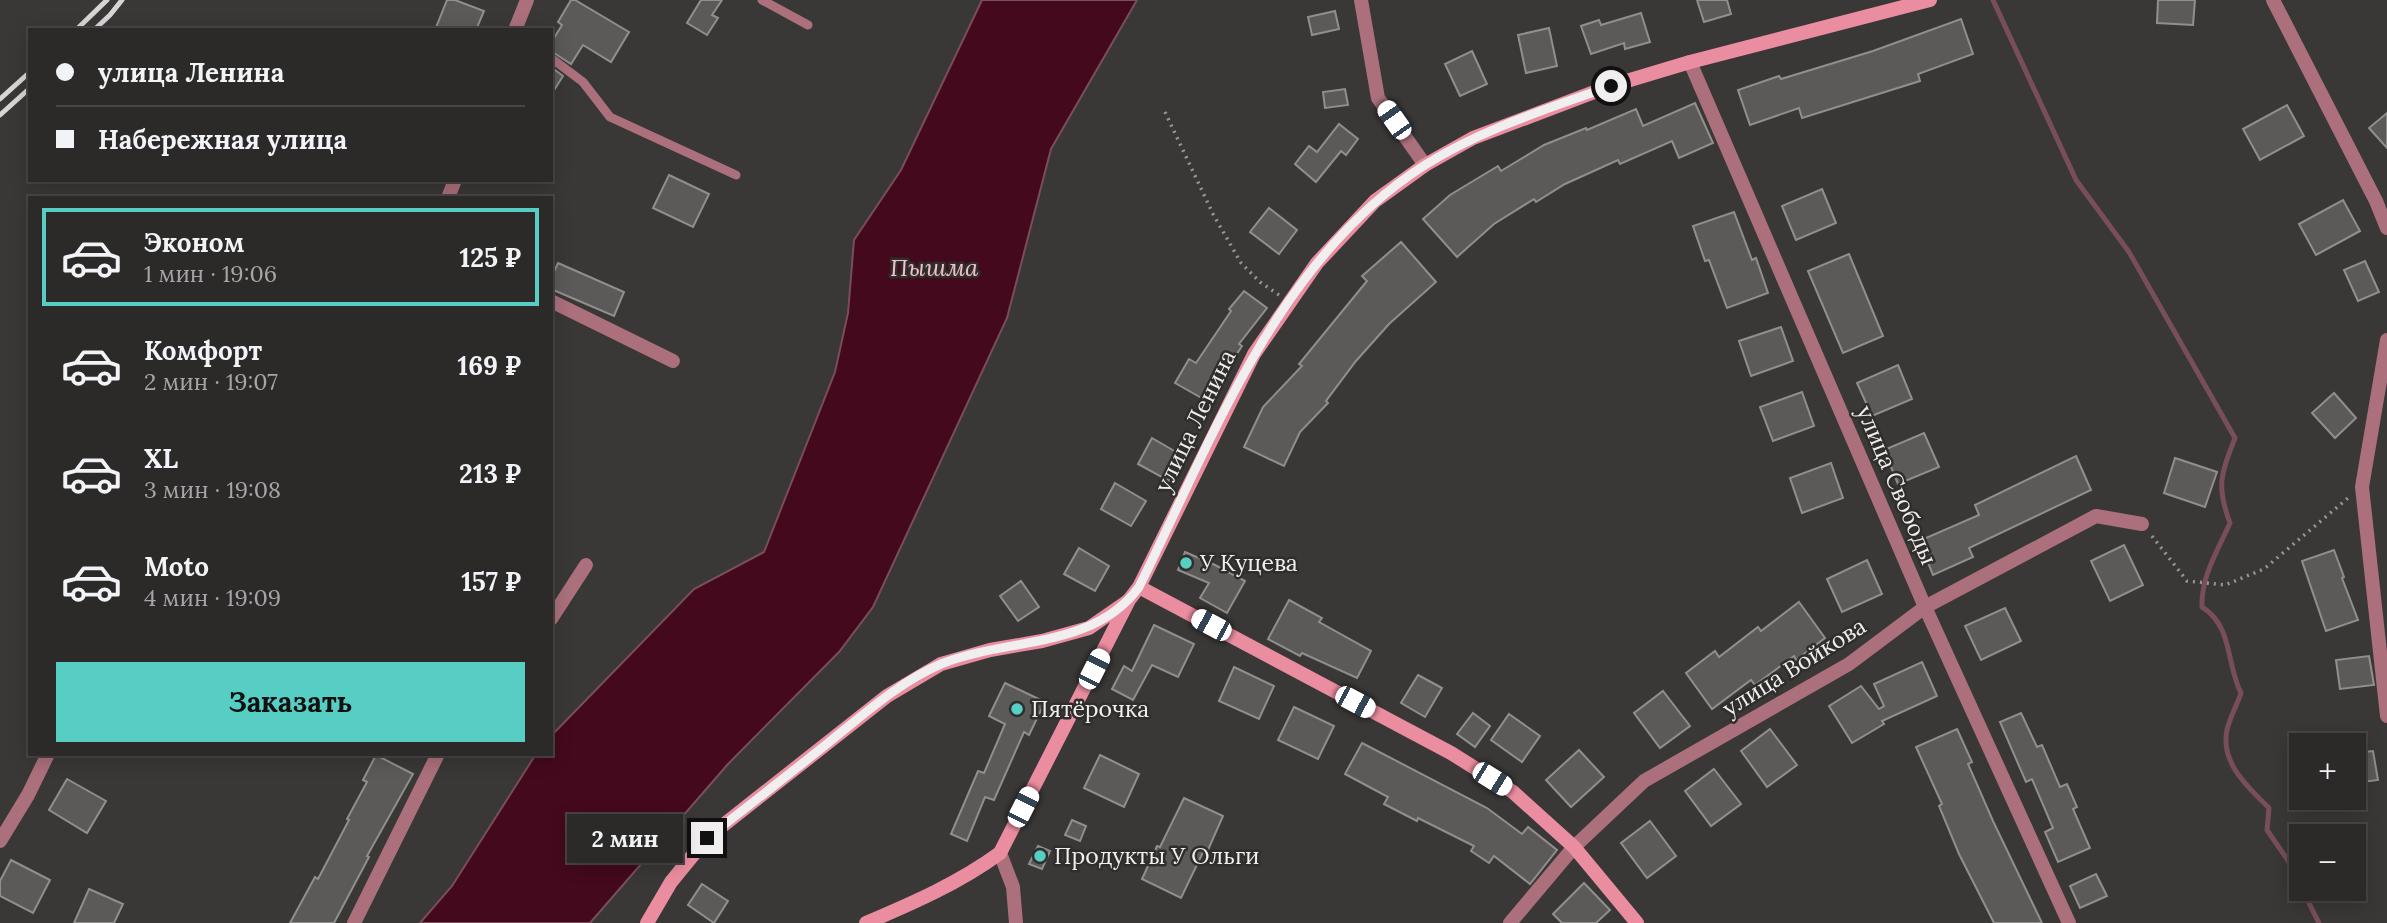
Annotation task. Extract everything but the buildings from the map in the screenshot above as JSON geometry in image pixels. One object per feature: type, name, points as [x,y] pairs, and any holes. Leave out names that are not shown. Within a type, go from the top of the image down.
[{"type":"main road","name":"улица Ленина","points":[[1129,600],[1139,587],[1254,354],[1317,263],[1375,201],[1425,165],[1473,138],[1524,117],[1690,62],[1930,0]]},
{"type":"main road","points":[[1139,587],[1451,753],[1513,792],[1574,847],[1637,923]]},
{"type":"main road","points":[[866,923],[920,900],[976,871],[1000,853],[1129,600]]},
{"type":"main road","points":[[647,923],[671,883],[707,838],[887,696],[941,664],[1089,628],[1129,600]]},
{"type":"street","points":[[516,28],[527,0]]},
{"type":"street","points":[[1361,0],[1378,98],[1425,165]]},
{"type":"street","points":[[2273,0],[2381,197],[2387,228]]},
{"type":"street","name":"улица Свободы","points":[[1690,62],[1925,607],[2069,923]]},
{"type":"street","points":[[553,302],[673,361]]},
{"type":"street","points":[[2387,340],[2362,487],[2387,716]]},
{"type":"street","name":"улица Войкова","points":[[1510,923],[1574,847],[1644,781],[1849,664],[1925,607],[2096,516],[2142,524]]},
{"type":"street","points":[[553,616],[586,565]]},
{"type":"street","points":[[0,841],[28,795],[47,756]]},
{"type":"street","points":[[354,923],[437,756]]},
{"type":"street","points":[[1000,853],[1013,887],[1016,923]]},
{"type":"lane","points":[[762,0],[808,25]]},
{"type":"lane","points":[[553,60],[583,82],[610,117],[736,175]]},
{"type":"path","points":[[1165,111],[1213,214],[1241,263],[1260,282],[1290,302]]},
{"type":"path","points":[[2142,524],[2187,581],[2225,585],[2264,569],[2362,487]]},
{"type":"water","name":"Пышма","points":[[982,0],[1137,0],[1051,149],[1007,318],[873,607],[839,652],[728,764],[590,923],[420,923],[452,886],[535,756],[553,756],[553,734],[694,589],[764,552],[835,372],[848,313],[854,240],[901,170]]},
{"type":"waterway","points":[[1993,0],[2076,180],[2129,252],[2235,438],[2222,480],[2223,499],[2230,523],[2207,574],[2202,607],[2212,615],[2224,635],[2241,693],[2227,730],[2226,742],[2232,764],[2269,808],[2267,830],[2287,859],[2319,923]]},
{"type":"railway","points":[[78,28],[107,0]]},
{"type":"railway","points":[[96,28],[122,0]]},
{"type":"railway","points":[[0,99],[28,74]]},
{"type":"railway","points":[[0,115],[28,90]]},
{"type":"place","name":"У Куцева","points":[[1186,563]]},
{"type":"place","name":"Пятёрочка","points":[[1017,709]]},
{"type":"place","name":"Продукты У Ольги","points":[[1040,856]]},
{"type":"route","points":[[707,838],[887,696],[941,664],[1089,628],[1129,600],[1139,587],[1254,354],[1317,263],[1375,201],[1425,165],[1473,138],[1611,86]]}]
